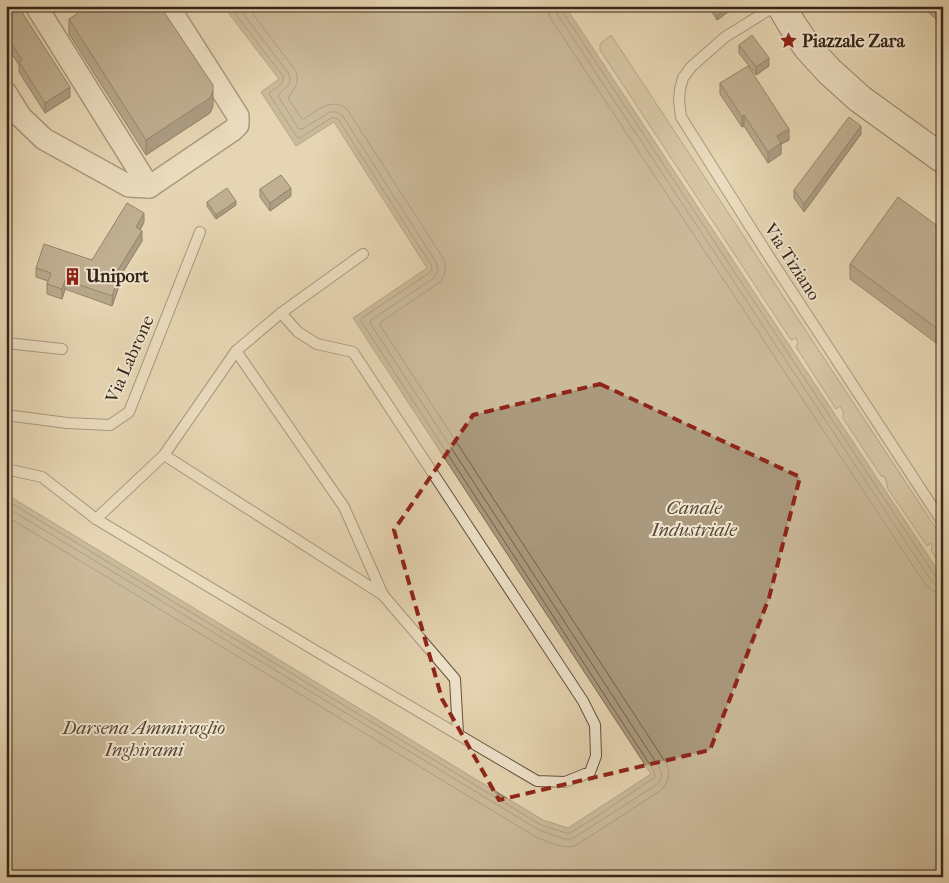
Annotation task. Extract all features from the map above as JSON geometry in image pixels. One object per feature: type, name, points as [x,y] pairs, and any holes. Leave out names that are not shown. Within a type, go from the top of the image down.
[{"type":"main road","points":[[781,6],[808,48],[829,72],[860,99],[943,159]]},
{"type":"street","points":[[36,6],[149,187]]},
{"type":"street","points":[[6,94],[21,117],[44,139],[129,186],[149,187],[238,125],[238,116],[168,6]]},
{"type":"lane","name":"Via Tiziano","points":[[776,6],[726,37],[691,67],[683,78],[680,89],[678,101],[681,117],[768,255],[943,523]]},
{"type":"lane","name":"Via Labrone","points":[[6,416],[67,423],[110,425],[128,412],[200,232]]},
{"type":"lane","points":[[96,519],[164,455],[236,350],[281,313],[363,254]]},
{"type":"lane","points":[[6,468],[42,477],[96,519],[537,781],[565,782],[590,772],[596,756],[595,725],[583,701],[353,352],[317,344],[298,332],[281,313]]},
{"type":"lane","points":[[6,343],[62,349]]},
{"type":"lane","points":[[236,350],[344,507],[384,596],[455,679],[458,734]]},
{"type":"lane","points":[[164,455],[384,596]]},
{"type":"highlighted area","points":[[600,384],[800,477],[769,598],[710,750],[499,800],[442,699],[394,530],[473,415]]},
{"type":"shaded area","points":[[611,35],[943,539],[943,569],[931,550],[931,543],[927,546],[888,489],[885,477],[881,476],[843,418],[843,411],[840,406],[836,409],[796,347],[798,343],[796,338],[791,340],[600,50],[600,44]]},
{"type":"water","points":[[223,6],[565,6],[943,578],[943,877],[6,877],[6,494],[543,820],[568,828],[651,774],[353,318],[427,268],[334,122],[296,146],[261,92],[279,79]]},
{"type":"building","points":[[6,6],[18,6],[70,87],[45,103],[19,62],[22,60],[6,36]]},
{"type":"building","points":[[88,6],[160,6],[213,85],[210,98],[146,140],[69,19]]},
{"type":"building","points":[[711,6],[730,6],[717,16]]},
{"type":"building","points":[[934,6],[943,6],[943,13]]},
{"type":"building","points":[[752,35],[769,58],[756,67],[739,45]]},
{"type":"building","points":[[748,66],[789,129],[777,136],[781,143],[768,152],[720,83]]},
{"type":"building","points":[[849,117],[861,126],[804,204],[794,190]]},
{"type":"building","points":[[281,175],[291,188],[270,203],[260,189]]},
{"type":"building","points":[[227,188],[236,201],[216,215],[207,202]]},
{"type":"building","points":[[898,197],[943,230],[943,333],[850,264]]},
{"type":"building","points":[[127,203],[144,213],[136,227],[142,231],[113,278],[118,279],[112,296],[65,280],[62,289],[47,284],[51,273],[36,268],[44,244],[92,260]]},
{"type":"place","name":"Piazzale Zara","points":[[788,41]]},
{"type":"place","name":"Uniport","points":[[72,276]]},
{"type":"water label","name":"Canale Industriale","points":[[694,519]]},
{"type":"water label","name":"Darsena Ammiraglio Inghirami","points":[[144,739]]}]
